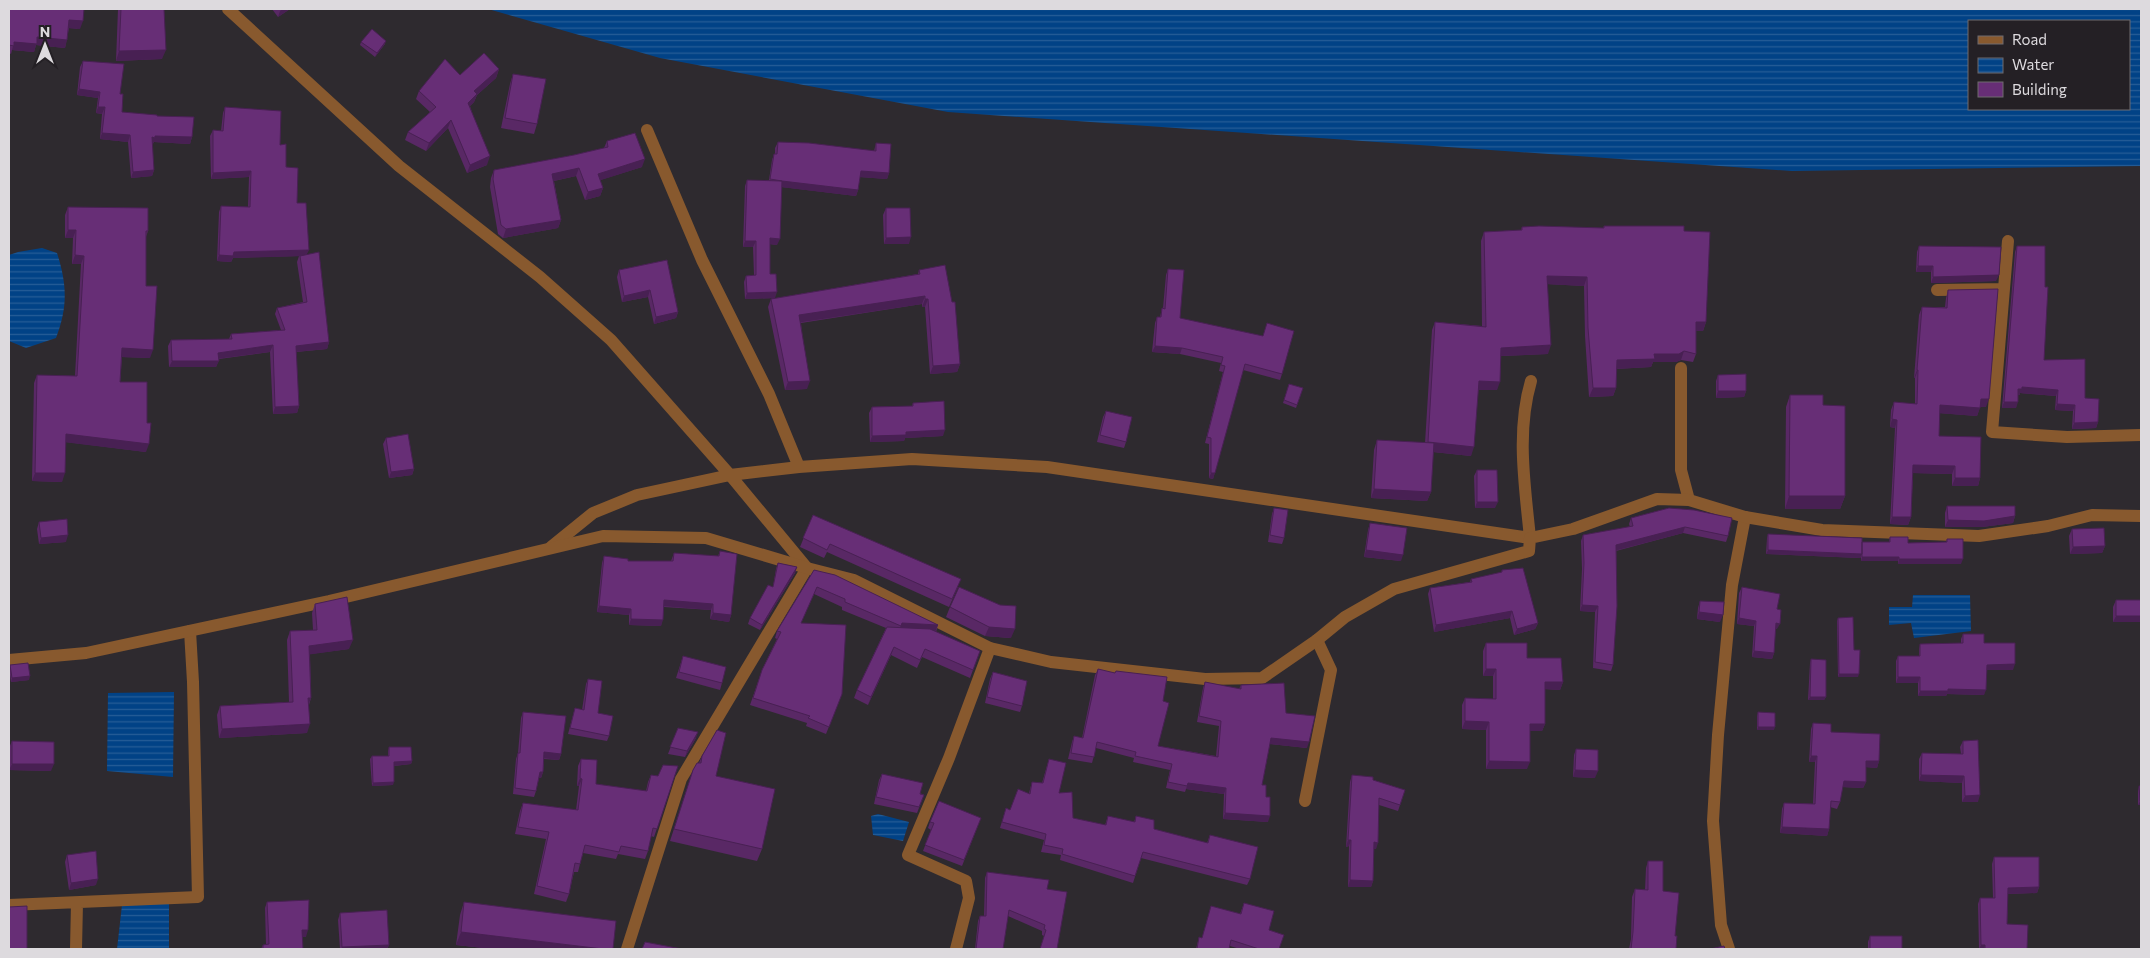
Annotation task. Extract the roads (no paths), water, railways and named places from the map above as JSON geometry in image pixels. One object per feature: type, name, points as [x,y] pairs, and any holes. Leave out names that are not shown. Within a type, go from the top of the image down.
[{"type":"street","points":[[228,9],[399,166],[540,278],[611,340],[730,475],[807,568]]},
{"type":"street","points":[[647,130],[702,260],[769,394],[799,467]]},
{"type":"street","points":[[2008,242],[1992,432],[2066,437],[2141,435]]},
{"type":"street","points":[[1938,290],[2004,289]]},
{"type":"street","points":[[1682,368],[1682,470],[1689,500]]},
{"type":"street","points":[[9,660],[86,653],[329,601],[603,536],[706,538],[854,580],[990,648],[1052,662],[1205,679],[1262,678],[1317,640],[1345,617],[1394,589],[1529,551],[1530,538],[1522,455],[1526,398],[1531,382]]},
{"type":"street","points":[[551,547],[593,513],[637,495],[730,475],[799,467],[912,459],[1047,467],[1530,538],[1574,529],[1657,499],[1689,500],[1746,517],[1822,530],[1979,536],[2048,526],[2092,515],[2141,516]]},
{"type":"street","points":[[1729,949],[1721,925],[1713,821],[1718,735],[1732,585],[1746,517]]},
{"type":"street","points":[[628,949],[681,779],[807,568]]},
{"type":"street","points":[[9,905],[198,897],[190,631]]},
{"type":"street","points":[[1305,801],[1331,670],[1317,640]]},
{"type":"street","points":[[956,949],[969,898],[966,880],[908,855],[990,648]]},
{"type":"street","points":[[76,949],[77,903]]},
{"type":"water","points":[[488,9],[2141,9],[2141,166],[1792,171],[948,112],[660,58]]},
{"type":"water","points":[[42,248],[57,253],[64,285],[63,316],[56,338],[26,348],[9,341],[9,255]]},
{"type":"water","points":[[1913,595],[1970,595],[1971,631],[1914,638],[1911,623],[1889,625],[1889,607],[1912,607]]},
{"type":"water","points":[[174,692],[173,777],[107,771],[108,693]]},
{"type":"water","points":[[878,814],[909,822],[903,841],[873,835],[871,816]]},
{"type":"water","points":[[169,900],[169,949],[117,949],[122,905]]}]
